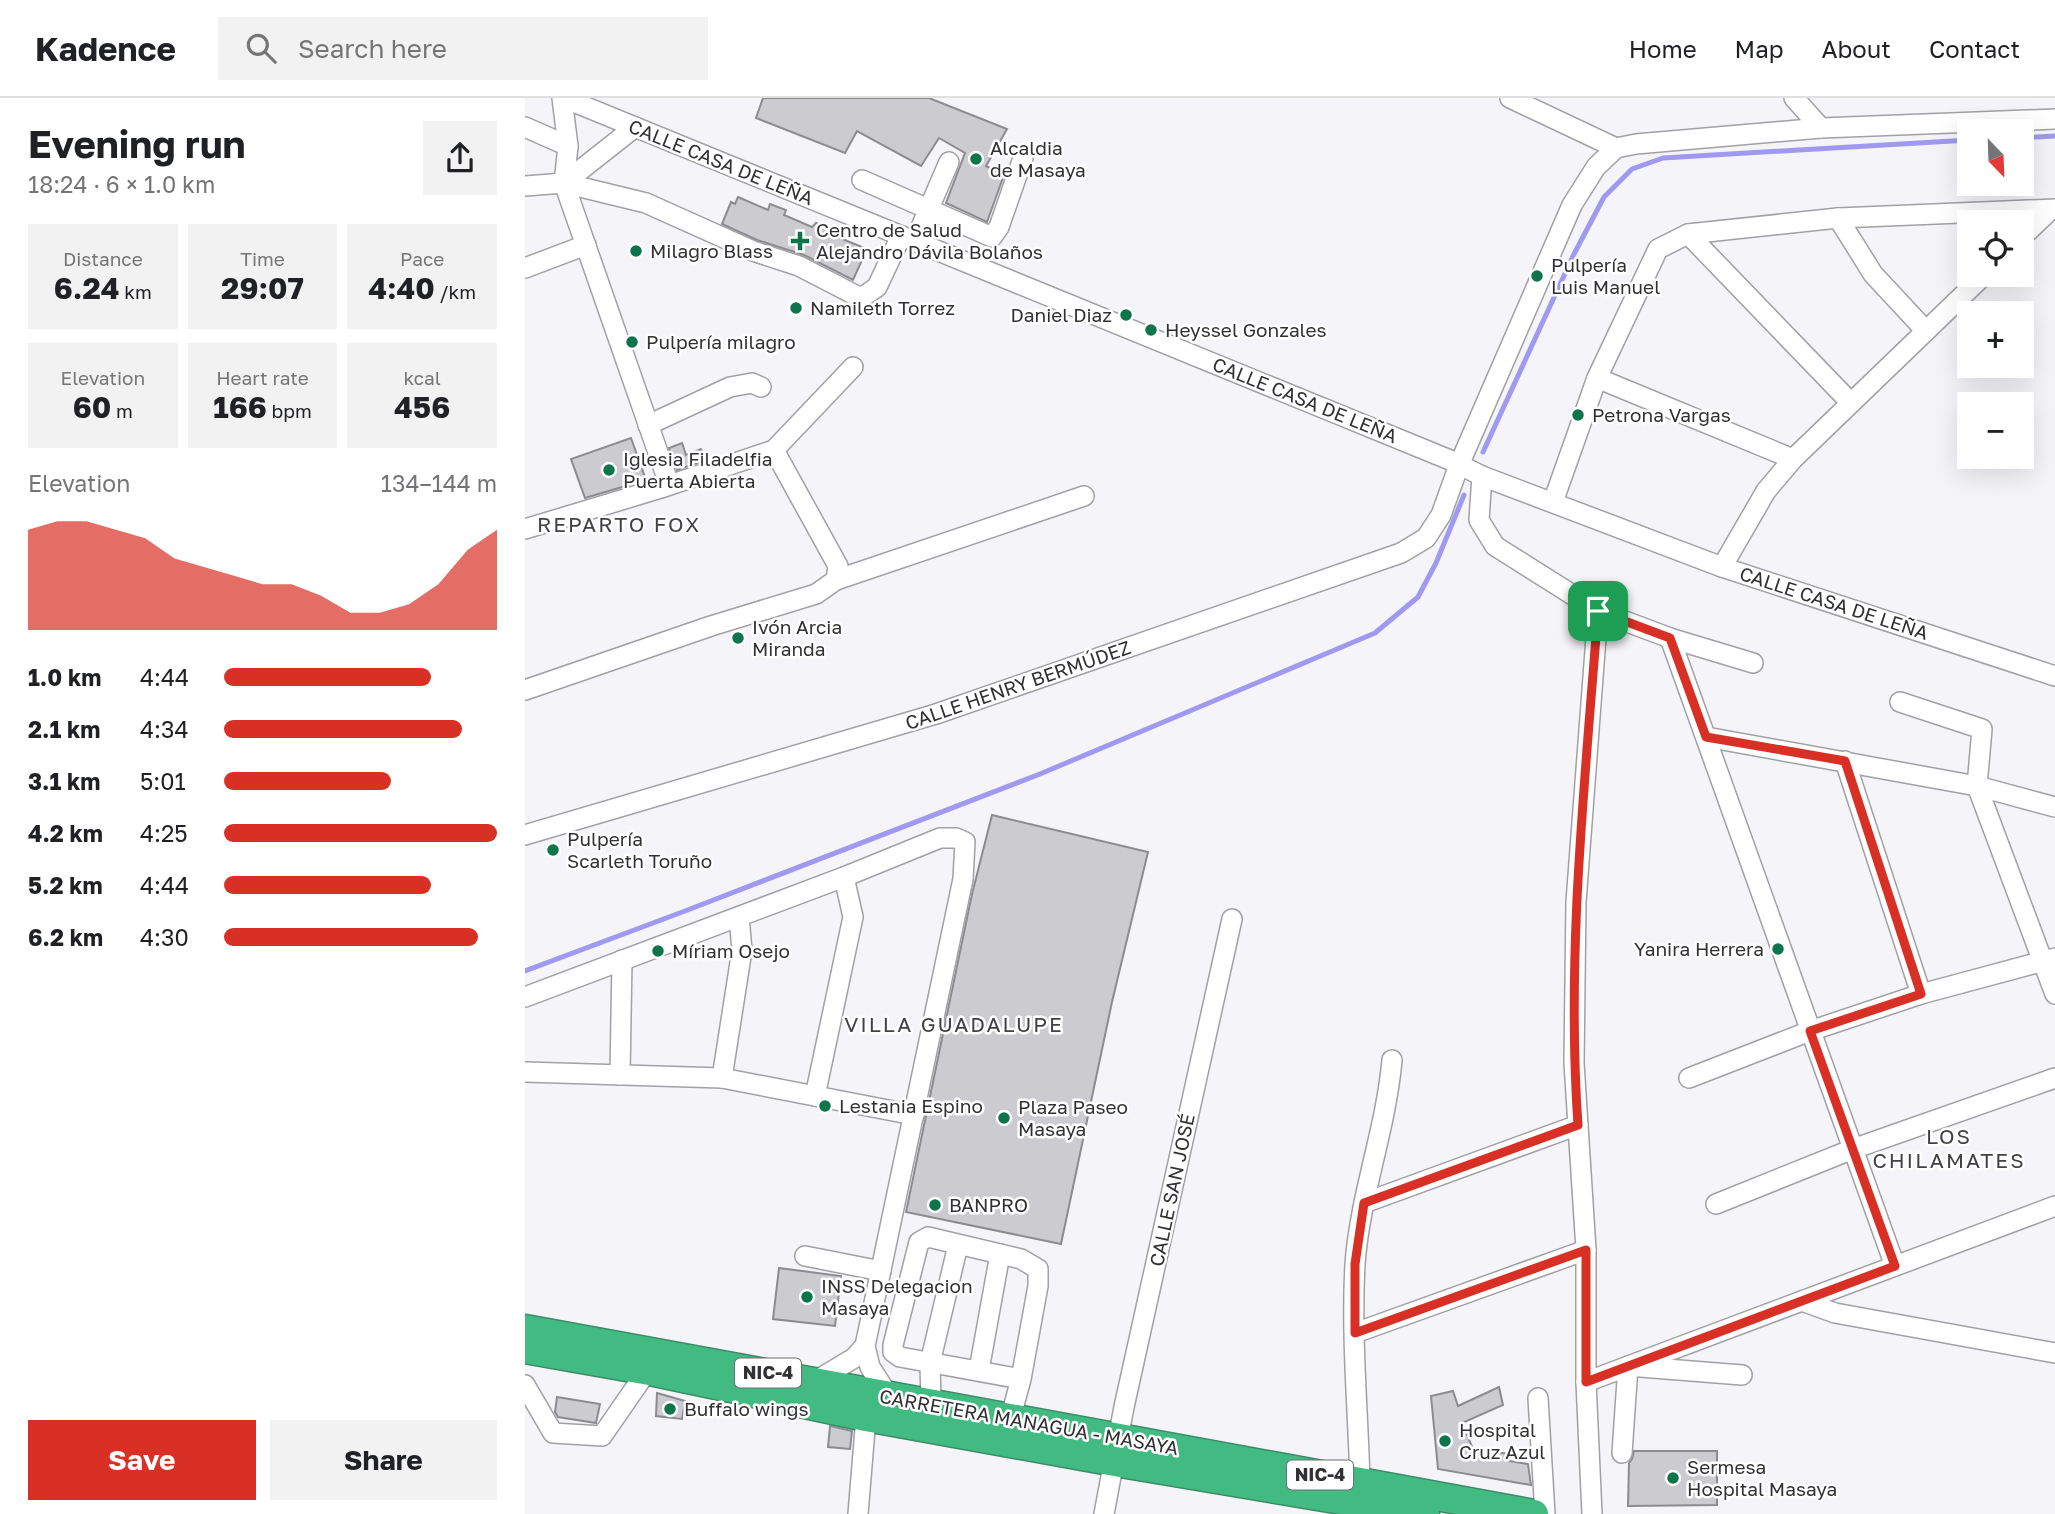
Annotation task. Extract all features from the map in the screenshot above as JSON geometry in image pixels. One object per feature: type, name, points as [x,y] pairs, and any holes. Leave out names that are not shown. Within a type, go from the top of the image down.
[{"type":"highway","name":"CARRETERA MANAGUA - MASAYA","points":[[525,1329],[931,1403],[1008,1430]]},
{"type":"highway","name":"CARRETERA MANAGUA - MASAYA","points":[[525,1349],[647,1371],[866,1417],[1008,1430],[1425,1514]]},
{"type":"highway","name":"CARRETERA MANAGUA - MASAYA","points":[[1117,1450],[1360,1482],[1532,1514]]},
{"type":"street","name":"CALLE CASA DE LEÑA","points":[[563,98],[1482,475],[1722,567],[2055,676]]},
{"type":"street","points":[[563,98],[568,146],[564,183],[669,484]]},
{"type":"street","points":[[1510,98],[1616,148],[1821,128],[2055,119]]},
{"type":"street","points":[[1794,98],[1821,128]]},
{"type":"street","points":[[525,127],[568,146]]},
{"type":"street","points":[[564,183],[635,127]]},
{"type":"street","name":"CALLE HENRY BERMÚDEZ","points":[[525,835],[936,714],[1401,553],[1426,538],[1441,514],[1459,465],[1572,205],[1596,167],[1616,148]]},
{"type":"street","points":[[862,180],[992,237],[999,227],[1023,158]]},
{"type":"street","points":[[525,186],[564,183],[646,203],[753,251],[799,266],[862,298],[877,287],[928,210],[950,162]]},
{"type":"street","points":[[1553,502],[1597,378],[1658,249],[1688,234],[1837,218],[2053,209]]},
{"type":"street","points":[[2034,226],[2053,209]]},
{"type":"street","points":[[1837,218],[1874,274],[1926,331]]},
{"type":"street","points":[[1688,234],[1851,403]]},
{"type":"street","points":[[525,268],[586,245]]},
{"type":"street","points":[[1722,567],[1766,491],[1793,459],[1972,287]]},
{"type":"street","points":[[525,529],[774,450],[853,367]]},
{"type":"street","points":[[1597,378],[1793,459]]},
{"type":"street","points":[[648,425],[730,387],[752,383],[761,387]]},
{"type":"street","points":[[774,450],[838,566],[836,580]]},
{"type":"street","points":[[1482,475],[1479,520],[1495,546],[1598,611],[1670,638],[1753,663]]},
{"type":"street","points":[[525,690],[711,626],[816,594],[836,580],[1084,496]]},
{"type":"street","points":[[1592,1514],[1586,1382],[1586,1250],[1574,1063],[1576,902],[1598,611]]},
{"type":"street","points":[[1670,638],[1895,1266]]},
{"type":"street","points":[[1900,702],[1982,729],[1977,786],[2048,960],[2055,994]]},
{"type":"street","points":[[1706,737],[1977,786],[2055,807]]},
{"type":"street","points":[[1845,761],[1921,994]]},
{"type":"street","points":[[525,998],[940,838],[955,838],[965,842],[963,879],[865,1346],[870,1367],[888,1395]]},
{"type":"street","points":[[815,1096],[853,917],[844,877]]},
{"type":"street","points":[[722,1078],[741,950],[739,917]]},
{"type":"street","name":"CALLE SAN JOSÉ","points":[[1104,1514],[1124,1407],[1232,919]]},
{"type":"street","points":[[620,1075],[622,960]]},
{"type":"street","points":[[1689,1078],[1810,1031],[1921,994],[2048,960]]},
{"type":"street","points":[[1360,1482],[1355,1264],[1364,1203],[1390,1083],[1392,1060]]},
{"type":"street","points":[[525,1072],[722,1078],[914,1115]]},
{"type":"street","points":[[1716,1204],[1853,1149],[2055,1078]]},
{"type":"street","points":[[1364,1203],[1578,1125]]},
{"type":"street","points":[[1586,1382],[2055,1206]]},
{"type":"street","points":[[1008,1430],[1021,1378],[1039,1278],[1038,1269],[1031,1263],[928,1237],[919,1242],[893,1352],[900,1357],[1021,1378]]},
{"type":"street","points":[[931,1403],[930,1363],[958,1245]]},
{"type":"street","points":[[1355,1333],[1586,1250]]},
{"type":"street","points":[[979,1370],[1000,1254]]},
{"type":"street","points":[[806,1256],[881,1271]]},
{"type":"street","points":[[1802,1301],[1835,1313],[2055,1353]]},
{"type":"street","points":[[814,1382],[854,1358],[865,1346]]},
{"type":"street","points":[[1628,1366],[1742,1375]]},
{"type":"street","points":[[1622,1453],[1628,1366]]},
{"type":"street","points":[[525,1385],[553,1433],[603,1436],[647,1371]]},
{"type":"street","points":[[1538,1398],[1545,1514]]},
{"type":"street","points":[[857,1514],[866,1417]]},
{"type":"building","name":"Alcaldia de Masaya","points":[[763,98],[929,98],[1007,129],[986,166],[1004,175],[987,222],[946,203],[965,153],[939,138],[921,166],[857,131],[845,153],[756,118]]},
{"type":"building","points":[[738,197],[768,210],[770,204],[786,210],[784,215],[812,227],[816,223],[827,227],[825,232],[867,249],[853,280],[804,255],[757,240],[722,224],[731,202],[735,204]]},
{"type":"building","name":"Iglesia Filadelfia Puerta Abierta","points":[[631,438],[646,480],[585,498],[571,459]]},
{"type":"building","points":[[682,443],[686,455],[701,449],[706,460],[677,470],[669,448]]},
{"type":"building","name":"Plaza Paseo Masaya","points":[[992,815],[1148,852],[1112,1002],[1061,1244],[906,1212],[972,894]]},
{"type":"building","name":"INSS Delegacion Masaya","points":[[779,1268],[841,1276],[835,1326],[773,1319]]},
{"type":"building","name":"Hospital Cruz Azul","points":[[1499,1387],[1503,1405],[1462,1423],[1473,1449],[1510,1454],[1509,1461],[1528,1464],[1531,1485],[1438,1469],[1431,1396],[1453,1391],[1458,1406]]},
{"type":"building","name":"Buffalo wings","points":[[657,1393],[685,1401],[682,1419],[656,1416]]},
{"type":"building","points":[[557,1397],[600,1404],[596,1423],[558,1417],[555,1412]]},
{"type":"building","points":[[830,1426],[852,1431],[850,1449],[828,1447]]},
{"type":"building","name":"Sermesa Hospital Masaya","points":[[1634,1451],[1717,1451],[1717,1505],[1628,1506],[1629,1463]]},
{"type":"waterway","points":[[2034,137],[2055,136]]},
{"type":"waterway","points":[[1483,452],[1574,254],[1604,197],[1632,169],[1663,158],[1957,141]]},
{"type":"waterway","points":[[525,971],[1040,774],[1375,633],[1418,597],[1436,563],[1464,495]]},
{"type":"place","name":"Alcaldia de Masaya","points":[[976,159]]},
{"type":"place","name":"Centro de Salud Alejandro Dávila Bolaños","points":[[800,241]]},
{"type":"place","name":"Milagro Blass","points":[[636,251]]},
{"type":"place","name":"Pulpería Luis Manuel","points":[[1537,276]]},
{"type":"place","name":"Namileth Torrez","points":[[796,308]]},
{"type":"place","name":"Daniel Diaz","points":[[1126,315]]},
{"type":"place","name":"Heyssel Gonzales","points":[[1151,330]]},
{"type":"place","name":"Pulpería milagro","points":[[632,342]]},
{"type":"place","name":"Petrona Vargas","points":[[1578,415]]},
{"type":"place","name":"Iglesia Filadelfia Puerta Abierta","points":[[609,470]]},
{"type":"place","name":"Ivón Arcia Miranda","points":[[738,638]]},
{"type":"place","name":"Pulpería Scarleth Toruño","points":[[553,850]]},
{"type":"place","name":"Yanira Herrera","points":[[1778,949]]},
{"type":"place","name":"Míriam Osejo","points":[[658,951]]},
{"type":"place","name":"Lestania Espino","points":[[825,1106]]},
{"type":"place","name":"Plaza Paseo Masaya","points":[[1004,1118]]},
{"type":"place","name":"BANPRO","points":[[935,1205]]},
{"type":"place","name":"INSS Delegacion Masaya","points":[[807,1297]]},
{"type":"place","name":"Buffalo wings","points":[[670,1409]]},
{"type":"place","name":"Hospital Cruz Azul","points":[[1445,1441]]},
{"type":"place","name":"Sermesa Hospital Masaya","points":[[1673,1478]]},
{"type":"district","name":"REPARTO FOX","points":[[619,525]]},
{"type":"district","name":"VILLA GUADALUPE","points":[[954,1025]]},
{"type":"district","name":"LOS CHILAMATES","points":[[1949,1149]]},
{"type":"route","points":[[1598,611],[1670,638],[1706,737],[1845,761],[1921,994],[1810,1031],[1895,1266],[1586,1382],[1586,1250],[1355,1333],[1355,1264],[1364,1203],[1578,1125],[1574,1063],[1576,902],[1598,611]]}]
